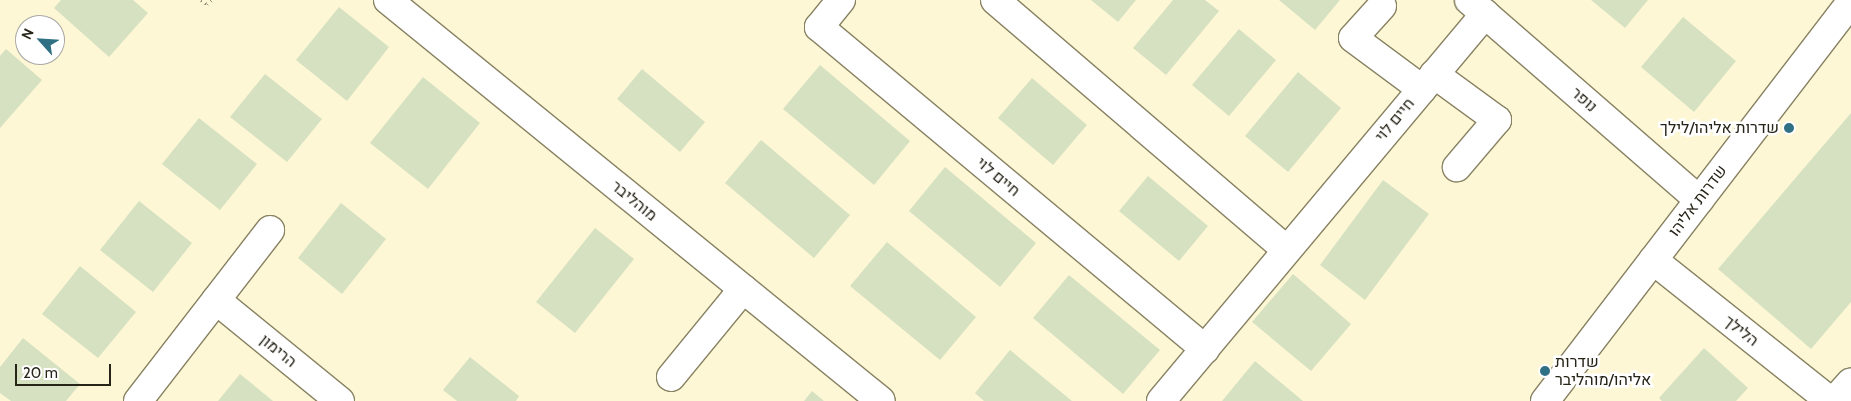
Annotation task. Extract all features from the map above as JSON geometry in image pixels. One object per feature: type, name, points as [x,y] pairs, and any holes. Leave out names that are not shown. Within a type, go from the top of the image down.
[{"type":"street","name":"מוהליבר","points":[[388,0],[881,401]]},
{"type":"street","name":"חיים לוי","points":[[841,0],[819,26],[1205,349]]},
{"type":"street","points":[[995,0],[1287,250]]},
{"type":"street","points":[[1382,6],[1353,38],[1497,120],[1458,167]]},
{"type":"street","name":"חיים לוי","points":[[1161,401],[1428,82],[1477,7]]},
{"type":"street","name":"נופר","points":[[1477,7],[1699,200]]},
{"type":"street","name":"שדרות אליהו","points":[[1545,401],[1699,200],[1848,11]]},
{"type":"street","points":[[138,401],[270,230]]},
{"type":"street","name":"הלילך","points":[[1653,260],[1832,401],[1851,382]]},
{"type":"street","points":[[671,377],[743,289]]},
{"type":"street","name":"הרימון","points":[[216,300],[340,401]]},
{"type":"path","points":[[201,0],[207,4],[212,0]]},
{"type":"building","points":[[61,0],[133,0],[148,13],[109,57],[65,18],[65,15],[62,15],[54,8]]},
{"type":"building","points":[[1091,0],[1136,0],[1118,22]]},
{"type":"building","points":[[1173,0],[1205,0],[1219,11],[1166,75],[1133,48]]},
{"type":"building","points":[[1279,0],[1340,0],[1315,30]]},
{"type":"building","points":[[1591,0],[1648,0],[1625,28]]},
{"type":"building","points":[[339,7],[389,47],[347,101],[296,60]]},
{"type":"building","points":[[1683,17],[1736,61],[1694,112],[1641,67]]},
{"type":"building","points":[[1239,29],[1276,60],[1229,116],[1192,85]]},
{"type":"building","points":[[6,49],[15,57],[15,65],[25,65],[42,80],[0,128],[0,56]]},
{"type":"building","points":[[820,65],[910,141],[874,185],[783,109]]},
{"type":"building","points":[[642,69],[705,122],[680,152],[617,99]]},
{"type":"building","points":[[1298,72],[1341,108],[1288,172],[1245,136]]},
{"type":"building","points":[[265,74],[322,119],[287,162],[230,117]]},
{"type":"building","points":[[423,77],[480,123],[428,189],[370,143]]},
{"type":"building","points":[[1032,78],[1087,125],[1053,165],[998,118]]},
{"type":"building","points":[[1851,113],[1851,302],[1811,349],[1718,269]]},
{"type":"building","points":[[199,118],[257,164],[220,210],[162,164]]},
{"type":"building","points":[[761,140],[850,215],[814,258],[725,183]]},
{"type":"building","points":[[945,167],[1036,243],[1000,287],[909,211]]},
{"type":"building","points":[[1148,176],[1208,226],[1179,261],[1119,211]]},
{"type":"building","points":[[1383,180],[1429,214],[1365,300],[1320,265]]},
{"type":"building","points":[[139,201],[192,243],[153,292],[100,250]]},
{"type":"building","points":[[341,203],[386,239],[342,294],[298,258]]},
{"type":"building","points":[[595,228],[634,259],[575,333],[536,302]]},
{"type":"building","points":[[887,242],[976,317],[940,360],[850,286]]},
{"type":"building","points":[[80,266],[136,312],[98,358],[42,314]]},
{"type":"building","points":[[1293,274],[1351,324],[1311,371],[1252,322]]},
{"type":"building","points":[[1069,275],[1160,350],[1123,394],[1033,318]]},
{"type":"building","points":[[23,338],[80,384],[66,401],[11,401],[0,393],[0,367]]},
{"type":"building","points":[[1704,348],[1748,388],[1736,401],[1662,401],[1659,398]]},
{"type":"building","points":[[1010,350],[1072,401],[984,401],[975,393]]},
{"type":"building","points":[[470,357],[519,396],[516,401],[457,401],[443,390]]},
{"type":"building","points":[[1255,361],[1303,401],[1222,401]]},
{"type":"building","points":[[240,374],[273,401],[218,401]]},
{"type":"building","points":[[812,391],[824,401],[804,401]]},
{"type":"place","name":"שדרות אליהו/לילך","points":[[1789,128]]},
{"type":"place","name":"שדרות אליהו/מוהליבר","points":[[1545,371]]}]
